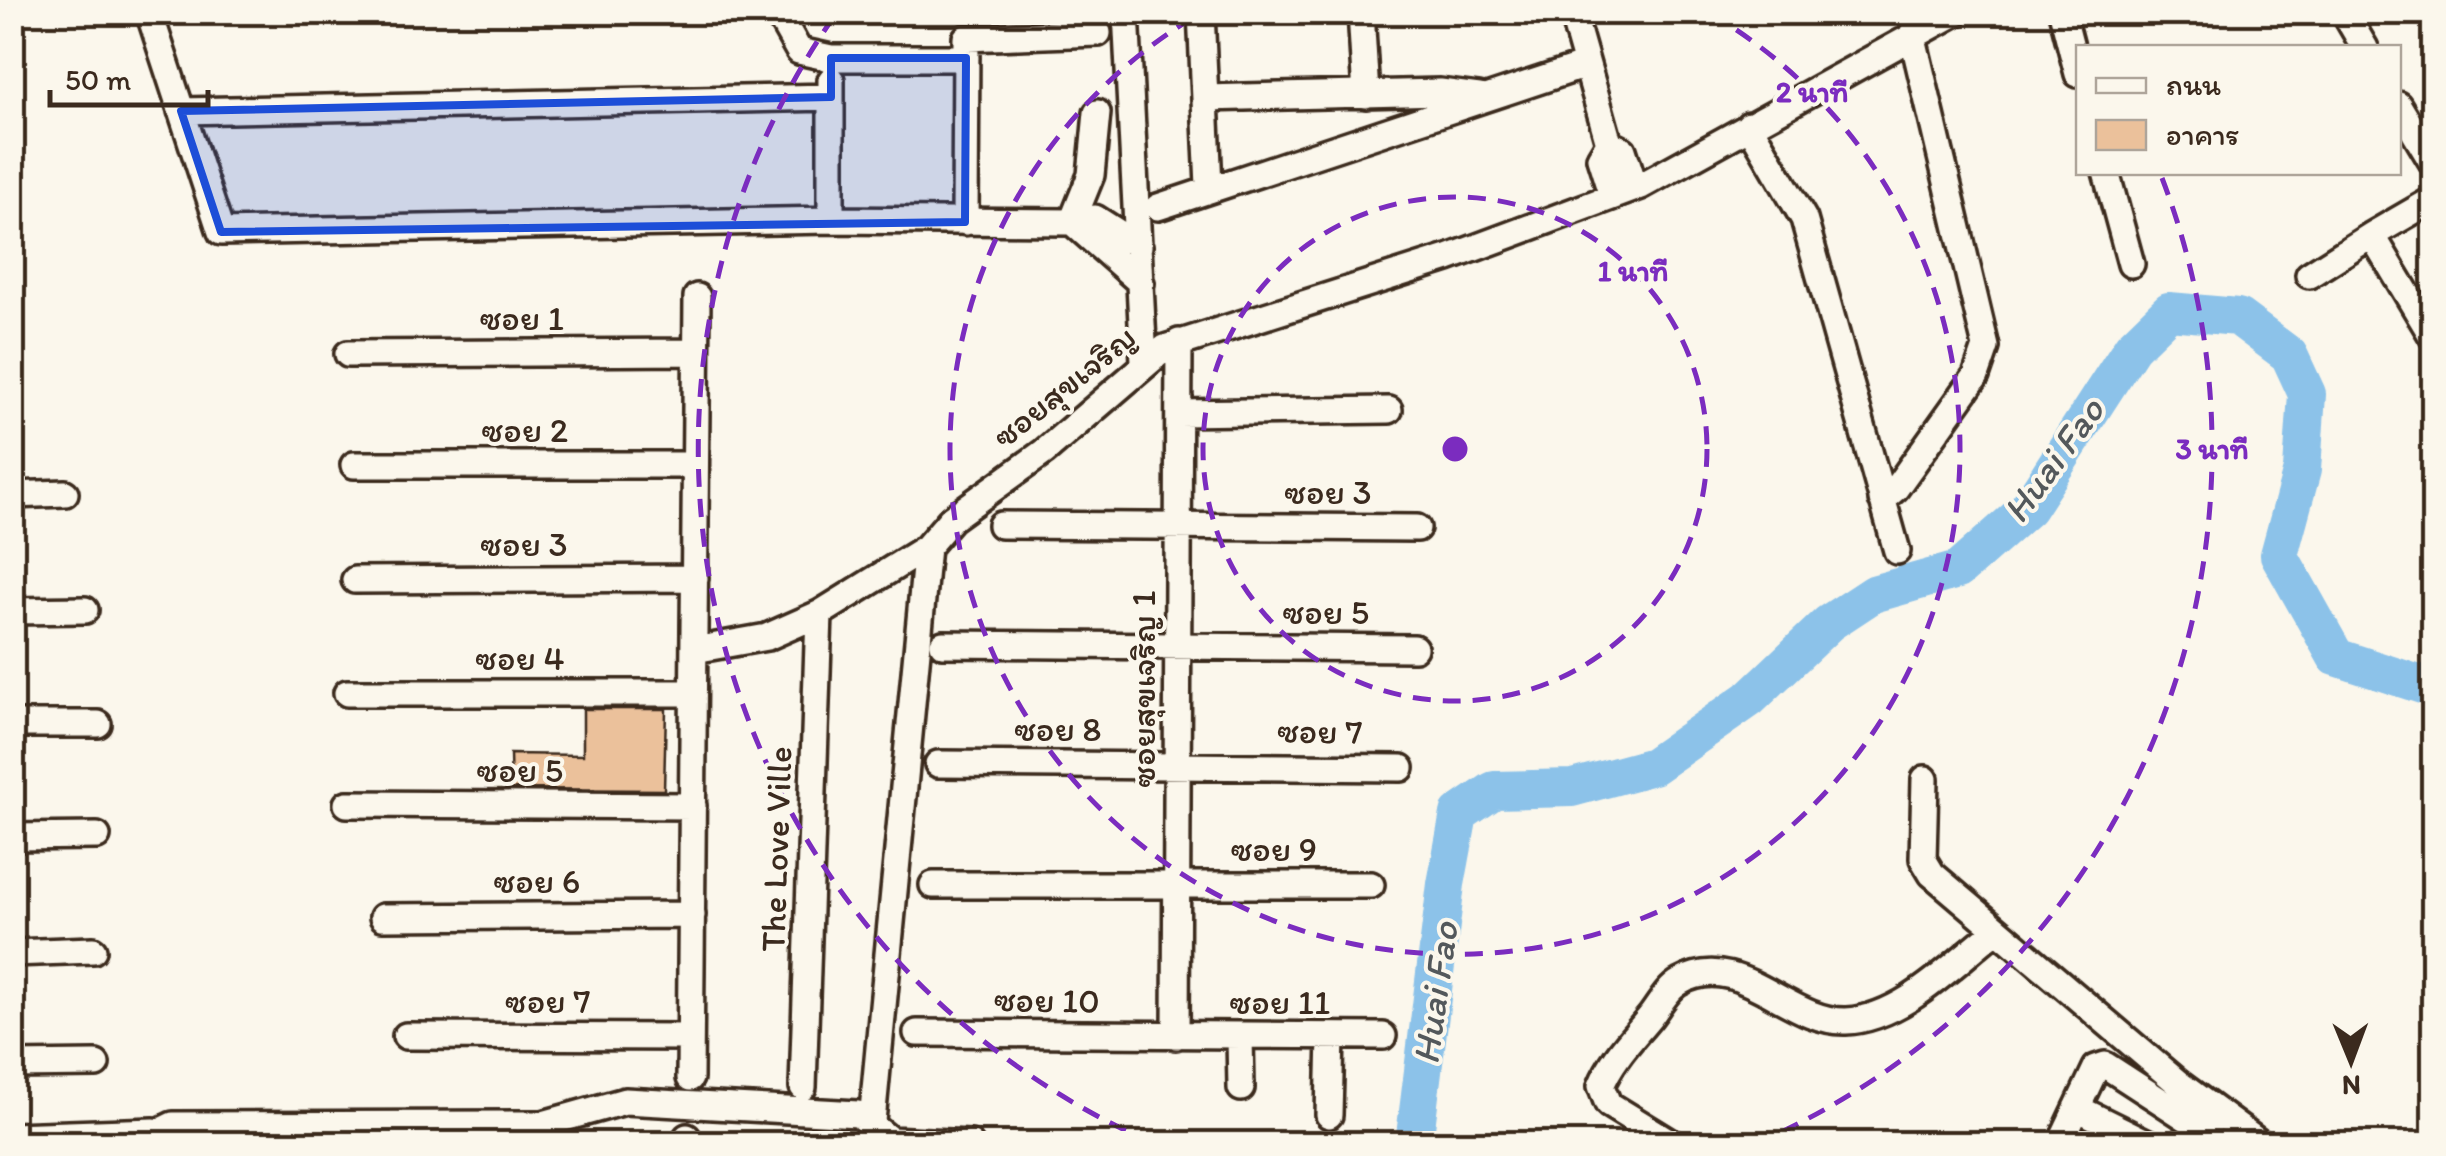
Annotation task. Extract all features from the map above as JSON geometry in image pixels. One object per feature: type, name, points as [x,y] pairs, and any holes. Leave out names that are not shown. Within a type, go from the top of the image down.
[{"type":"street","points":[[149,12],[221,232],[831,220],[1072,222],[1095,218],[1140,246]]},
{"type":"street","points":[[778,12],[799,51],[831,58],[966,58]]},
{"type":"street","points":[[1126,12],[1144,362]]},
{"type":"street","points":[[1201,12],[1209,186]]},
{"type":"street","points":[[1361,12],[1366,95]]},
{"type":"street","points":[[1572,12],[1608,142],[1623,150],[1624,192]]},
{"type":"street","name":"ซอยสุขเจริญ","points":[[694,650],[767,637],[807,618],[927,547],[951,518],[1044,452],[1144,362],[1180,342],[1448,258],[1624,192],[1958,12]]},
{"type":"street","points":[[2062,12],[2076,66]]},
{"type":"street","points":[[2344,12],[2362,45]]},
{"type":"street","points":[[965,222],[966,38],[1098,34]]},
{"type":"street","points":[[1882,500],[1896,488],[1976,376],[1986,347],[1912,34]]},
{"type":"street","points":[[831,58],[831,220]]},
{"type":"street","points":[[1158,207],[1209,186],[1586,65]]},
{"type":"street","points":[[1204,98],[1440,92],[1482,98]]},
{"type":"street","points":[[181,110],[831,97]]},
{"type":"street","points":[[2401,110],[2434,164]]},
{"type":"street","points":[[1072,222],[1091,175],[1098,113]]},
{"type":"street","points":[[1749,125],[1804,219],[1897,550]]},
{"type":"street","points":[[2107,175],[2131,264]]},
{"type":"street","points":[[2309,276],[2434,199]]},
{"type":"street","points":[[1072,222],[1141,283]]},
{"type":"street","points":[[2372,235],[2434,339]]},
{"type":"street","points":[[690,1078],[697,297]]},
{"type":"street","name":"ซอยสุขเจริญ 1","points":[[1176,1036],[1180,342]]},
{"type":"street","name":"ซอย 1","points":[[348,354],[696,352]]},
{"type":"street","points":[[1179,414],[1388,410]]},
{"type":"street","name":"ซอย 2","points":[[354,465],[695,466]]},
{"type":"street","points":[[12,495],[65,493]]},
{"type":"street","points":[[1001,525],[1178,527]]},
{"type":"street","name":"ซอย 3","points":[[1178,527],[1416,528]]},
{"type":"street","points":[[872,1122],[927,547]]},
{"type":"street","name":"ซอย 3","points":[[354,580],[694,578]]},
{"type":"street","points":[[12,611],[85,610]]},
{"type":"street","name":"The Love Ville","points":[[803,1087],[807,618]]},
{"type":"street","points":[[942,644],[1178,646]]},
{"type":"street","name":"ซอย 5","points":[[1178,646],[1414,648]]},
{"type":"street","name":"ซอย 4","points":[[347,694],[694,693]]},
{"type":"street","points":[[12,724],[98,724]]},
{"type":"street","name":"ซอย 8","points":[[938,764],[1177,764]]},
{"type":"street","name":"ซอย 7","points":[[1177,764],[1400,768]]},
{"type":"street","points":[[1925,779],[1925,864],[1996,930],[2178,1082],[2261,1144]]},
{"type":"street","name":"ซอย 5","points":[[347,804],[693,806]]},
{"type":"street","points":[[12,836],[98,836]]},
{"type":"street","points":[[933,885],[1176,884]]},
{"type":"street","name":"ซอย 9","points":[[1176,884],[1371,884]]},
{"type":"street","name":"ซอย 6","points":[[383,917],[692,914]]},
{"type":"street","points":[[1672,1144],[1608,1104],[1601,1086],[1609,1067],[1679,982],[1712,974],[1736,976],[1815,1017],[1846,1021],[1878,1014],[1913,994],[1996,930]]},
{"type":"street","points":[[12,953],[93,950]]},
{"type":"street","name":"ซอย 10","points":[[917,1033],[1176,1036]]},
{"type":"street","name":"ซอย 7","points":[[406,1036],[690,1037]]},
{"type":"street","name":"ซอย 11","points":[[1176,1036],[1384,1036]]},
{"type":"street","points":[[1330,1115],[1331,1036]]},
{"type":"street","points":[[1240,1037],[1241,1088]]},
{"type":"street","points":[[12,1065],[96,1064]]},
{"type":"street","points":[[2060,1144],[2096,1068],[2105,1065],[2208,1132]]},
{"type":"street","points":[[12,1136],[144,1137],[173,1124],[272,1133],[543,1124],[625,1101],[858,1114],[890,1140],[970,1144]]},
{"type":"street","points":[[2077,1108],[2150,1144]]},
{"type":"highlighted area","points":[[831,58],[966,58],[965,222],[221,232],[181,111],[831,97]]},
{"type":"building","points":[[583,709],[666,709],[664,790],[511,789],[510,754],[583,755]]},
{"type":"waterway","name":"Huai Fao","points":[[1414,1144],[1446,884],[1459,814],[1494,790],[1572,788],[1653,766],[1749,699],[1829,623],[1873,594],[1958,570],[2028,508],[2132,347],[2169,311],[2238,317],[2289,355],[2307,394],[2302,470],[2279,555],[2336,657],[2425,686],[2434,679]]}]
